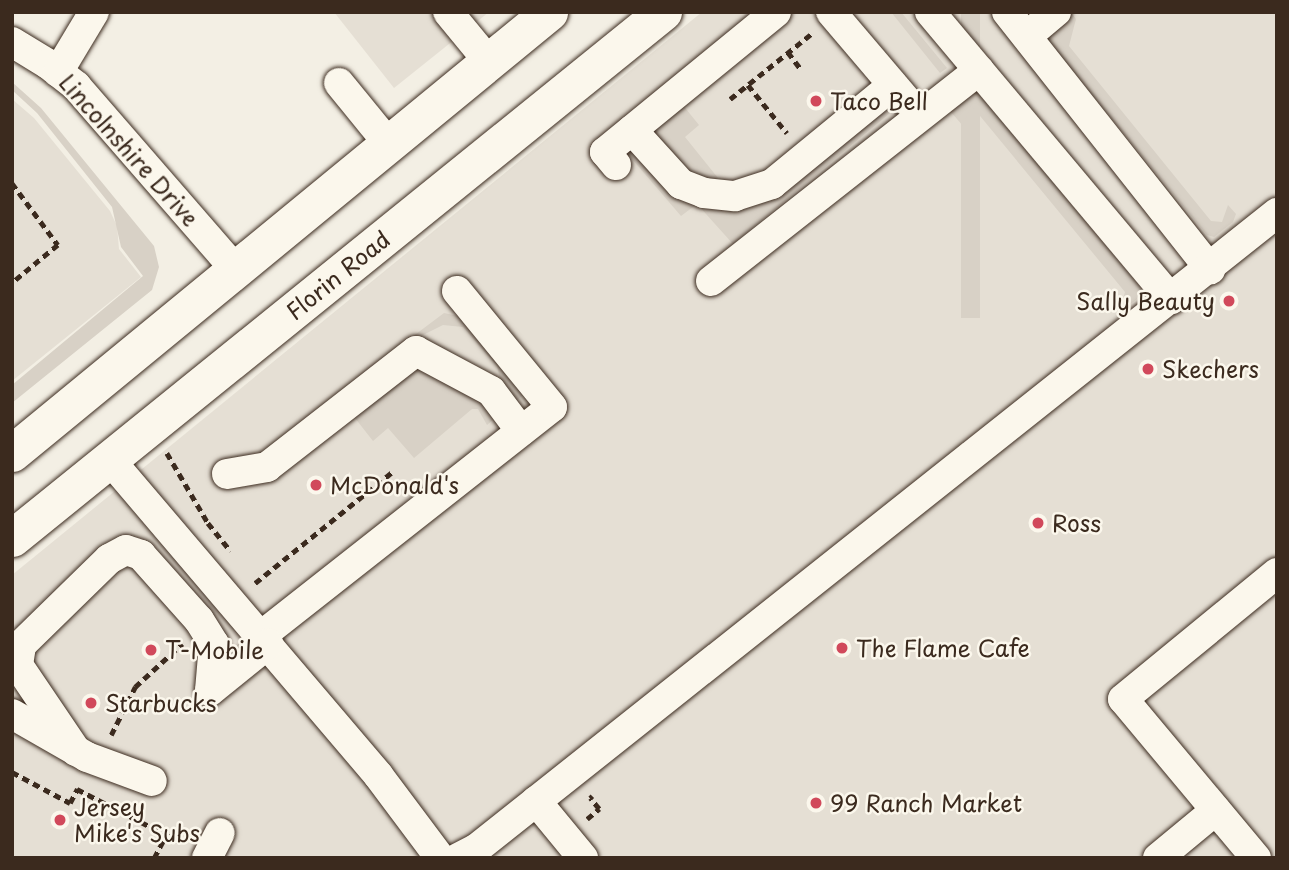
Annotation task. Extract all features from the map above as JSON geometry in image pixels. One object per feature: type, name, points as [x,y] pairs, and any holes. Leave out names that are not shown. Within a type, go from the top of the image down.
[{"type":"main road","points":[[12,453],[549,12]]},
{"type":"main road","name":"Florin Road","points":[[12,538],[663,12]]},
{"type":"street","points":[[58,72],[94,12]]},
{"type":"street","points":[[448,12],[489,62]]},
{"type":"street","points":[[616,164],[605,152],[776,12]]},
{"type":"street","points":[[930,12],[1171,299]]},
{"type":"street","points":[[1007,12],[1210,269]]},
{"type":"street","points":[[1027,36],[1056,12]]},
{"type":"street","points":[[826,19],[893,85],[919,116]]},
{"type":"street","name":"Lincolnshire Drive","points":[[12,42],[58,72],[100,112],[236,270]]},
{"type":"street","points":[[711,281],[979,70]]},
{"type":"street","points":[[339,83],[388,144]]},
{"type":"street","points":[[632,130],[681,184],[704,193],[735,196],[772,184],[893,85]]},
{"type":"street","points":[[458,858],[476,849],[1277,214]]},
{"type":"street","points":[[87,756],[18,665],[21,645],[110,559],[126,550],[141,555],[203,626],[215,644],[210,691],[264,640],[552,407],[457,291]]},
{"type":"street","points":[[227,474],[267,467],[416,351],[491,391],[521,431]]},
{"type":"street","points":[[110,460],[378,775],[440,858]]},
{"type":"street","points":[[1256,858],[1123,699],[1277,573]]},
{"type":"street","points":[[12,714],[87,756],[152,782]]},
{"type":"street","points":[[536,801],[583,858]]},
{"type":"street","points":[[1158,858],[1216,810]]},
{"type":"path","points":[[730,99],[826,19]]},
{"type":"path","points":[[788,52],[800,68]]},
{"type":"path","points":[[748,85],[790,137]]},
{"type":"path","points":[[12,183],[58,245],[12,283]]},
{"type":"path","points":[[161,444],[208,523],[239,562]]},
{"type":"path","points":[[231,600],[254,581],[256,584],[392,472]]},
{"type":"path","points":[[82,792],[87,756],[135,687],[203,626]]},
{"type":"path","points":[[12,772],[70,803],[76,789],[166,835],[212,849]]},
{"type":"path","points":[[154,858],[166,835]]},
{"type":"shaded area","points":[[334,12],[489,12],[394,88]]},
{"type":"shaded area","points":[[702,12],[1277,12],[1277,858],[12,858],[12,575]]},
{"type":"shaded area","points":[[891,12],[901,12],[947,68],[940,73]]},
{"type":"shaded area","points":[[961,12],[980,12],[980,318],[961,318]]},
{"type":"shaded area","points":[[1071,12],[1076,19],[1069,46],[1211,221],[1222,222],[1228,205],[1236,214],[1233,222],[1214,237],[1207,235],[1049,42],[1046,31]]},
{"type":"shaded area","points":[[12,82],[41,108],[154,246],[159,267],[152,290],[12,403],[12,385],[143,276],[121,247],[112,207],[37,113],[12,90]]},
{"type":"shaded area","points":[[975,89],[1142,289],[1137,299],[1119,313],[1125,292],[971,105],[963,126],[951,112],[952,107]]},
{"type":"shaded area","points":[[895,95],[902,103],[733,244],[697,204],[681,216],[626,152],[634,145],[716,204]]},
{"type":"shaded area","points":[[12,99],[34,118],[110,211],[117,226],[119,249],[141,277],[12,381]]},
{"type":"shaded area","points":[[682,104],[699,125],[685,137],[718,178],[711,183],[695,181],[663,155],[652,129]]},
{"type":"shaded area","points":[[444,313],[463,317],[525,393],[514,403],[503,393],[497,366],[463,327],[443,325],[415,339],[412,337]]},
{"type":"shaded area","points":[[420,364],[486,401],[498,415],[487,425],[478,409],[472,409],[414,458],[388,428],[373,441],[351,413]]},
{"type":"place","name":"Taco Bell","points":[[816,101]]},
{"type":"place","name":"Sally Beauty","points":[[1229,301]]},
{"type":"place","name":"Skechers","points":[[1148,369]]},
{"type":"place","name":"McDonald's","points":[[316,485]]},
{"type":"place","name":"Ross","points":[[1038,523]]},
{"type":"place","name":"The Flame Cafe","points":[[842,648]]},
{"type":"place","name":"T-Mobile","points":[[151,650]]},
{"type":"place","name":"Starbucks","points":[[91,703]]},
{"type":"place","name":"99 Ranch Market","points":[[816,803]]},
{"type":"place","name":"Jersey Mike's Subs","points":[[60,820]]}]
